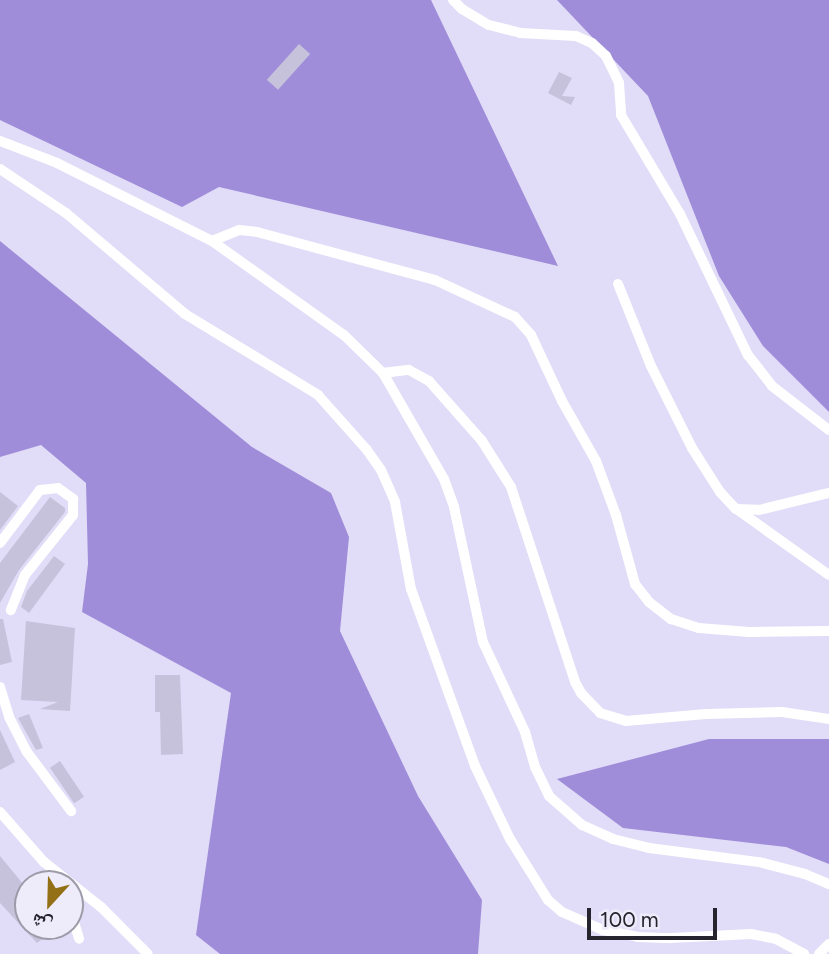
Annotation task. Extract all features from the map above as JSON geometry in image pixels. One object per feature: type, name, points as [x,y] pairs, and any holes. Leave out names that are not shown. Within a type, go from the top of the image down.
[{"type":"street","points":[[453,0],[461,9],[489,25],[510,31],[576,36],[592,43],[606,56],[619,83],[621,115],[680,214],[748,355],[772,386],[829,430]]},
{"type":"street","points":[[0,141],[57,163],[212,241],[344,335],[383,373],[444,479],[454,507],[483,642],[525,732],[535,767],[549,796],[582,825],[612,839],[649,848],[759,862],[805,874],[829,884]]},
{"type":"street","points":[[0,169],[66,213],[185,314],[318,395],[367,450],[381,470],[395,502],[411,589],[475,766],[510,839],[548,900],[570,917],[603,930],[638,937],[671,938],[751,934],[776,939],[804,954]]},
{"type":"street","points":[[212,241],[239,230],[257,232],[435,280],[515,317],[531,335],[562,401],[596,461],[616,515],[635,584],[649,602],[671,619],[699,628],[749,632],[829,631]]},
{"type":"street","points":[[618,284],[651,366],[692,448],[720,492],[735,509],[829,575]]},
{"type":"street","points":[[383,373],[400,370],[419,373],[453,405],[499,465],[520,507],[575,682],[581,693],[600,713],[626,721],[706,714],[782,712],[829,719]]},
{"type":"street","points":[[0,543],[40,490],[58,488],[73,499],[73,515],[25,575],[11,610]]},
{"type":"street","points":[[735,509],[759,510],[829,493]]},
{"type":"street","points":[[0,687],[9,717],[27,752],[71,811]]},
{"type":"street","points":[[0,812],[53,870]]},
{"type":"street","points":[[84,895],[148,954]]},
{"type":"street","points":[[819,954],[829,944]]},
{"type":"shaded area","points":[[0,0],[431,0],[558,266],[219,187],[182,207],[0,120]]},
{"type":"shaded area","points":[[557,0],[829,0],[829,412],[763,346],[719,276],[648,96]]},
{"type":"shaded area","points":[[0,241],[252,447],[331,493],[349,537],[340,631],[418,796],[482,900],[478,954],[220,954],[196,935],[231,693],[82,612],[88,564],[86,483],[41,445],[0,457]]},
{"type":"shaded area","points":[[709,739],[829,739],[829,864],[786,847],[623,828],[557,779]]},
{"type":"building","points":[[299,44],[310,54],[278,90],[267,80]]},
{"type":"building","points":[[559,72],[572,78],[562,96],[575,97],[571,105],[548,93]]},
{"type":"building","points":[[0,492],[18,506],[0,530]]},
{"type":"building","points":[[50,497],[65,508],[65,512],[19,570],[0,603],[0,563]]},
{"type":"building","points":[[54,556],[65,564],[29,613],[21,607],[27,591]]},
{"type":"building","points":[[0,619],[3,619],[12,662],[0,665]]},
{"type":"building","points":[[26,621],[75,628],[70,711],[40,709],[58,702],[21,700]]},
{"type":"building","points":[[155,675],[180,675],[183,754],[161,755],[160,712],[155,712]]},
{"type":"building","points":[[29,714],[43,748],[36,750],[18,718]]},
{"type":"building","points":[[0,730],[15,762],[0,770]]},
{"type":"building","points":[[60,761],[84,797],[74,803],[50,768]]},
{"type":"building","points":[[0,856],[14,873],[14,918],[0,903]]}]
